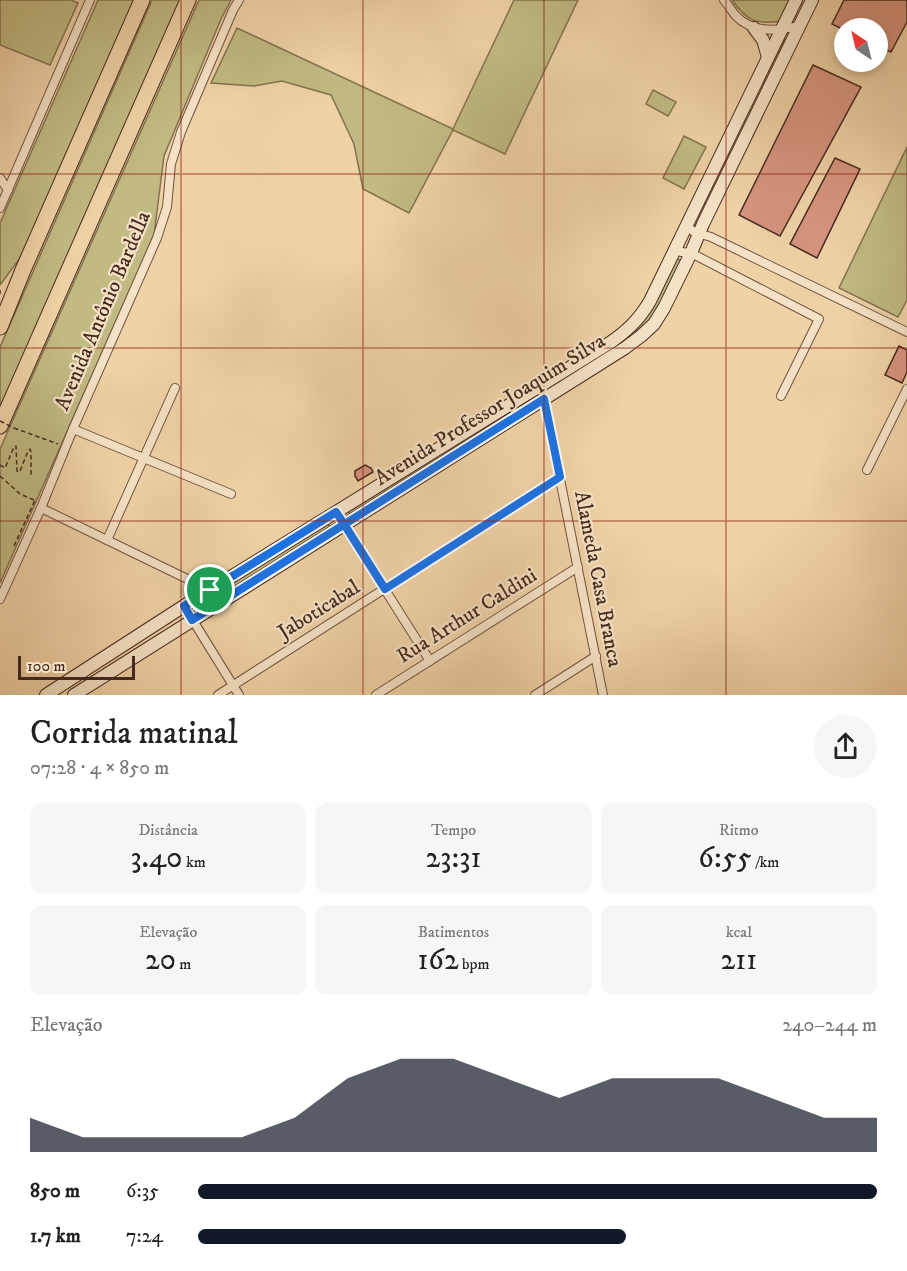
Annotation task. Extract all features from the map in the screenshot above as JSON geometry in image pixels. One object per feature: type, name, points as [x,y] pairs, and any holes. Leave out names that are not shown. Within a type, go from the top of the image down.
[{"type":"highway","points":[[0,327],[142,0]]},
{"type":"highway","points":[[7,427],[188,0]]},
{"type":"main road","name":"Avenida Professor Joaquim Silva","points":[[46,695],[184,606],[621,336],[632,327],[644,313],[796,0]]},
{"type":"main road","name":"Avenida Professor Joaquim Silva","points":[[74,695],[625,348],[654,324],[704,232],[812,0]]},
{"type":"main road","points":[[754,28],[763,40],[768,57]]},
{"type":"street","points":[[0,208],[90,0]]},
{"type":"street","name":"Avenida Antônio Bardella","points":[[0,599],[37,504],[73,429],[157,238],[167,207],[171,164],[181,132],[239,0]]},
{"type":"street","points":[[724,0],[738,18],[754,28],[782,30],[801,24]]},
{"type":"street","points":[[0,178],[8,190]]},
{"type":"street","points":[[689,222],[704,232],[907,332]]},
{"type":"street","points":[[677,247],[681,252],[691,253],[819,319],[781,396]]},
{"type":"street","points":[[107,540],[175,388]]},
{"type":"street","points":[[867,470],[907,389]]},
{"type":"street","name":"Alameda Casa Branca","points":[[544,399],[603,695]]},
{"type":"street","points":[[73,429],[231,494]]},
{"type":"street","name":"Jaboticabal","points":[[218,695],[560,477]]},
{"type":"street","points":[[37,504],[210,590]]},
{"type":"street","points":[[336,512],[430,661]]},
{"type":"street","name":"Rua Arthur Caldini","points":[[376,695],[578,567]]},
{"type":"street","points":[[184,606],[239,695]]},
{"type":"street","points":[[535,695],[596,656]]},
{"type":"path","points":[[0,421],[7,427],[63,446]]},
{"type":"path","points":[[0,465],[5,468],[16,446],[16,471],[20,471],[30,449],[32,452],[31,475]]},
{"type":"path","points":[[0,476],[20,494],[37,504]]},
{"type":"path","points":[[26,520],[37,504],[39,491]]},
{"type":"shaded area","points":[[0,0],[71,0],[78,3],[50,65],[0,45]]},
{"type":"shaded area","points":[[98,0],[134,0],[23,254],[0,285],[0,223]]},
{"type":"shaded area","points":[[152,0],[180,0],[0,411],[0,347]]},
{"type":"shaded area","points":[[199,0],[231,0],[164,156],[154,235],[0,583],[0,449]]},
{"type":"shaded area","points":[[514,0],[578,0],[505,154],[453,130],[409,213],[363,189],[354,144],[331,95],[282,81],[254,86],[211,83],[237,28],[453,129]]},
{"type":"shaded area","points":[[732,0],[792,0],[782,21],[759,22],[742,13]]},
{"type":"shaded area","points":[[784,40],[788,41],[702,221],[697,214]]},
{"type":"shaded area","points":[[653,90],[676,102],[668,116],[646,104]]},
{"type":"shaded area","points":[[684,136],[706,147],[684,189],[663,178]]},
{"type":"shaded area","points":[[907,147],[907,300],[898,317],[839,288]]},
{"type":"shaded area","points":[[677,258],[682,262],[656,314],[643,329],[352,515],[347,511],[620,341]]},
{"type":"shaded area","points":[[325,524],[331,528],[200,610],[196,606]]},
{"type":"building","points":[[844,0],[907,0],[907,22],[891,52],[888,51],[888,18],[835,18]]},
{"type":"building","points":[[813,65],[861,87],[780,236],[739,215]]},
{"type":"building","points":[[835,158],[860,169],[817,258],[790,244]]},
{"type":"building","points":[[899,346],[907,350],[907,372],[902,383],[885,375]]},
{"type":"building","points":[[365,465],[373,472],[358,481],[355,471]]},
{"type":"route","points":[[210,590],[184,606],[192,620],[344,524],[544,399],[560,477],[385,589],[344,524],[338,514],[336,512],[210,590]]}]
